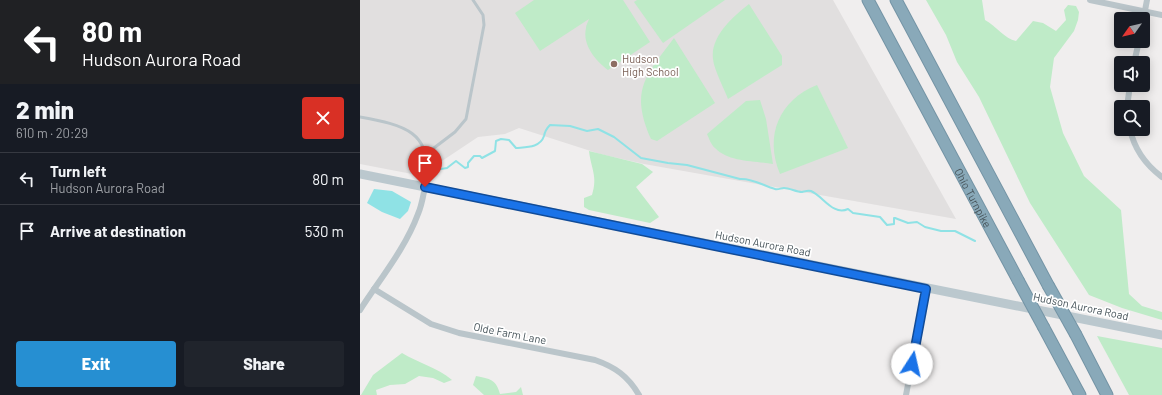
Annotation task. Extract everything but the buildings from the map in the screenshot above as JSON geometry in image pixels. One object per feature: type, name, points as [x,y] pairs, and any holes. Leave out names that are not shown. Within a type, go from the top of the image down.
[{"type":"highway","name":"Ohio Turnpike","points":[[868,0],[1080,395]]},
{"type":"highway","points":[[896,0],[1107,395]]},
{"type":"street","points":[[1090,0],[1162,15]]},
{"type":"street","points":[[1145,11],[1147,0]]},
{"type":"street","points":[[1132,136],[1134,142],[1144,158],[1162,177]]},
{"type":"street","name":"Hudson Aurora Road","points":[[360,174],[926,289],[1051,312],[1162,335]]},
{"type":"street","points":[[360,310],[399,252],[412,228],[419,213],[425,187]]},
{"type":"street","name":"Olde Farm Lane","points":[[374,289],[431,324],[459,333],[595,360],[608,365],[624,375],[639,395]]},
{"type":"street","points":[[906,395],[926,289]]},
{"type":"lane","points":[[426,154],[455,132],[466,119],[484,25],[483,15],[473,0]]},
{"type":"lane","points":[[360,117],[402,126],[412,133],[426,154],[428,173],[425,187]]},
{"type":"shaded area","name":"Hudson High School","points":[[360,0],[833,0],[956,219],[644,164],[600,154],[519,128],[505,134],[478,137],[439,163],[435,177],[433,178],[360,164]]},
{"type":"green space","points":[[534,0],[623,0],[650,42],[608,70],[599,62],[588,46],[585,34],[589,19],[540,51],[515,13]]},
{"type":"green space","points":[[637,0],[725,0],[663,43],[634,2]]},
{"type":"green space","points":[[926,0],[982,0],[985,20],[1008,38],[1016,41],[1033,21],[1043,23],[1056,31],[1066,20],[1064,10],[1068,5],[1076,6],[1079,12],[1078,20],[1074,31],[1054,58],[1050,87],[1063,133],[1084,176],[1121,210],[1129,294],[1142,306],[1162,312],[1162,320],[1122,308],[1089,295],[1030,203],[979,97],[957,62],[946,35]]},
{"type":"green space","points":[[749,4],[782,56],[782,65],[728,99],[715,68],[713,51],[715,42],[724,27]]},
{"type":"green space","points":[[674,38],[715,103],[657,141],[651,139],[645,122],[641,96],[648,74]]},
{"type":"green space","points":[[817,85],[848,148],[780,174],[775,160],[774,146],[778,121],[784,110],[793,100]]},
{"type":"green space","points":[[760,100],[766,119],[773,164],[734,158],[720,153],[711,143],[707,134],[746,101]]},
{"type":"green space","points":[[589,151],[642,164],[653,172],[636,187],[659,217],[650,223],[589,210],[584,207],[584,198],[592,195],[594,188],[594,173]]},
{"type":"green space","points":[[1097,336],[1162,348],[1162,395],[1129,395]]},
{"type":"green space","points":[[402,353],[414,360],[434,368],[452,380],[444,383],[433,378],[419,376],[405,384],[390,385],[376,390],[377,395],[361,395],[373,375]]},
{"type":"green space","points":[[476,376],[492,380],[497,385],[500,394],[516,392],[521,387],[523,395],[484,395],[473,385]]},
{"type":"water","points":[[374,189],[392,191],[411,202],[408,211],[400,219],[382,212],[367,203]]},
{"type":"waterway","points":[[435,170],[447,168],[456,161],[465,168],[468,167],[468,163],[474,156],[480,156],[482,158],[495,151],[496,141],[501,139],[509,140],[516,148],[536,145],[542,140],[550,125],[570,126],[587,131],[598,129],[614,137],[641,158],[687,165],[753,181],[776,189],[786,188],[802,192],[810,191],[815,193],[833,208],[838,210],[848,209],[853,213],[880,217],[887,225],[894,224],[895,218],[908,223],[917,222],[925,227],[941,231],[955,231],[975,241]]},
{"type":"place","name":"Hudson High School","points":[[614,64]]},
{"type":"route","points":[[425,187],[926,289],[912,364]]}]
